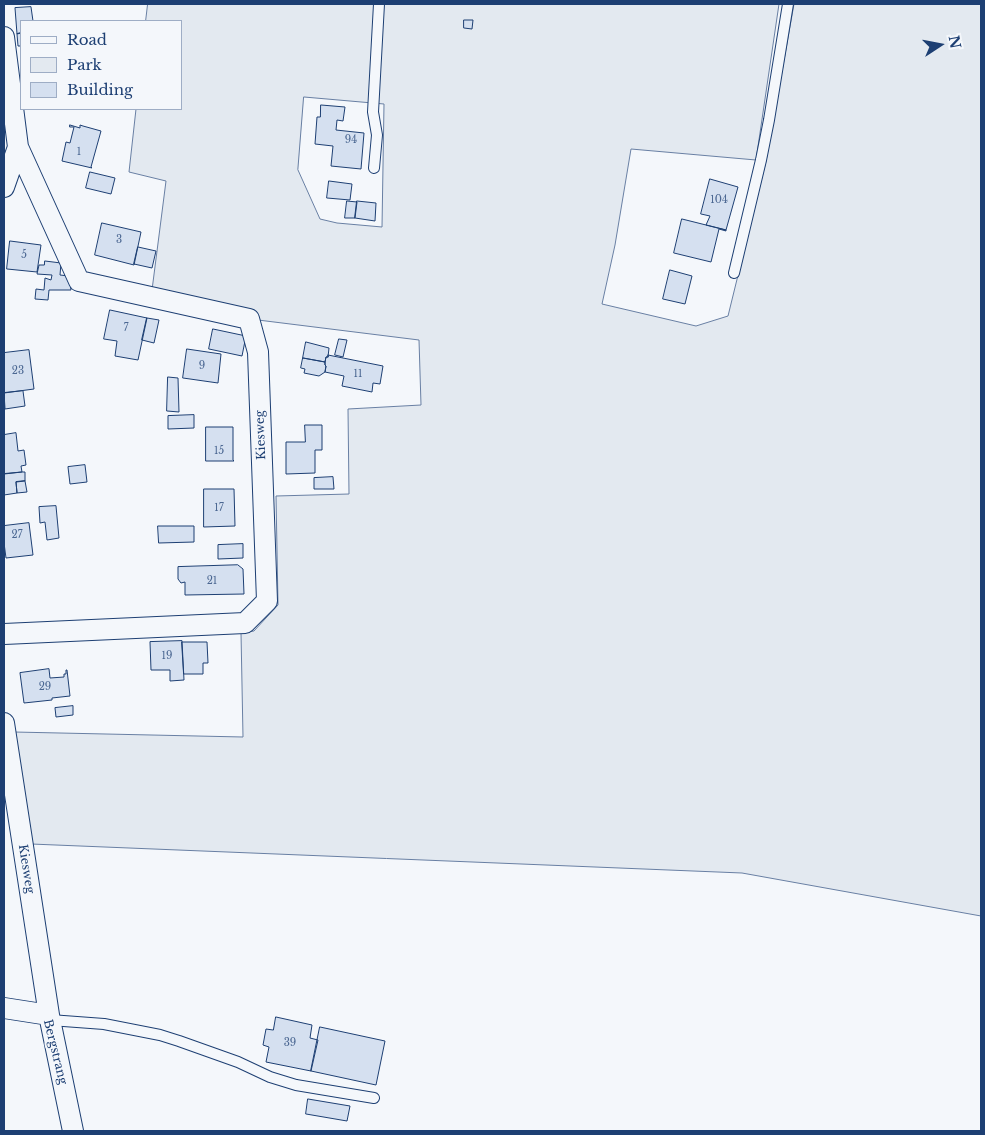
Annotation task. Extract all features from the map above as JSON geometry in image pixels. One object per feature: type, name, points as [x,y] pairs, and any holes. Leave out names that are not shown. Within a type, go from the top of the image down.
[{"type":"street","name":"Kiesweg","points":[[4,36],[18,147],[80,281],[249,319],[258,352],[267,602],[246,623],[4,634]]},
{"type":"street","name":"Kiesweg","points":[[4,187],[18,147]]},
{"type":"street","name":"Kiesweg","points":[[4,723],[49,1018]]},
{"type":"street","name":"Bergstrang","points":[[4,1008],[49,1018],[72,1131]]},
{"type":"lane","points":[[374,168],[377,135],[372,112],[380,4]]},
{"type":"lane","points":[[734,273],[770,120],[788,4]]},
{"type":"lane","points":[[49,1018],[104,1024],[160,1035],[238,1062],[296,1085],[374,1098]]},
{"type":"green space","points":[[148,4],[779,4],[756,160],[631,149],[615,245],[602,304],[696,326],[728,316],[766,161],[794,4],[981,4],[981,916],[742,873],[31,844],[14,732],[243,737],[241,633],[254,631],[278,605],[276,496],[349,494],[348,409],[421,405],[419,340],[258,320],[152,290],[166,181],[129,172],[136,110],[182,110],[182,20],[146,20]],"holes":[[[304,97],[384,104],[382,227],[337,223],[320,219],[298,170]]]},
{"type":"building","points":[[31,7],[33,20],[20,20],[20,33],[17,34],[15,8]]},
{"type":"building","points":[[464,20],[473,20],[472,29],[464,28]]},
{"type":"building","points":[[20,33],[20,46],[18,46],[17,34]]},
{"type":"building","points":[[321,105],[345,107],[343,121],[337,120],[336,130],[364,133],[361,169],[331,166],[333,146],[315,144],[317,117],[320,117]]},
{"type":"building","points":[[70,125],[80,128],[80,125],[101,131],[92,168],[62,161],[66,142],[70,143],[74,127],[70,127]]},
{"type":"building","points":[[90,172],[115,178],[111,194],[86,188]]},
{"type":"building","points":[[710,179],[738,187],[726,230],[706,225],[710,216],[701,214]]},
{"type":"building","points":[[329,181],[352,184],[350,200],[327,198]]},
{"type":"building","points":[[347,201],[357,202],[355,218],[345,218]]},
{"type":"building","points":[[357,201],[376,203],[375,221],[355,218]]},
{"type":"building","points":[[682,219],[726,230],[719,229],[711,262],[674,253]]},
{"type":"building","points":[[102,223],[141,232],[134,265],[95,255]]},
{"type":"building","points":[[10,241],[41,245],[37,272],[7,269]]},
{"type":"building","points":[[138,247],[156,251],[152,268],[134,264]]},
{"type":"building","points":[[45,261],[61,263],[60,275],[69,276],[71,290],[49,290],[48,300],[35,299],[36,289],[44,290],[45,278],[51,280],[52,275],[37,274],[39,265],[44,265]]},
{"type":"building","points":[[670,270],[692,276],[685,304],[663,299]]},
{"type":"building","points":[[110,310],[147,318],[138,360],[115,356],[117,341],[104,339]]},
{"type":"building","points":[[147,318],[159,320],[154,343],[142,340]]},
{"type":"building","points":[[213,329],[246,336],[242,356],[209,349]]},
{"type":"building","points":[[339,339],[347,340],[343,357],[335,355]]},
{"type":"building","points":[[306,342],[329,348],[328,357],[326,357],[325,362],[303,358]]},
{"type":"building","points":[[187,349],[221,354],[218,383],[183,378]]},
{"type":"building","points":[[29,350],[34,389],[4,393],[4,353]]},
{"type":"building","points":[[328,355],[383,366],[380,384],[373,383],[372,392],[342,386],[344,376],[325,372],[325,362]]},
{"type":"building","points":[[303,358],[325,362],[325,372],[319,376],[304,373],[305,369],[301,368]]},
{"type":"building","points":[[168,377],[178,378],[179,412],[167,411]]},
{"type":"building","points":[[23,391],[25,406],[5,409],[4,393]]},
{"type":"building","points":[[194,415],[194,428],[168,429],[168,416]]},
{"type":"building","points":[[305,425],[322,425],[322,450],[315,450],[315,473],[286,474],[286,442],[305,442]]},
{"type":"building","points":[[206,427],[233,427],[234,461],[206,461]]},
{"type":"building","points":[[16,433],[18,451],[24,450],[26,465],[21,466],[22,472],[4,474],[4,435]]},
{"type":"building","points":[[85,465],[87,482],[70,484],[68,467]]},
{"type":"building","points":[[25,472],[25,481],[16,482],[17,493],[4,495],[4,474]]},
{"type":"building","points":[[333,477],[334,489],[314,489],[314,478]]},
{"type":"building","points":[[25,481],[27,492],[17,493],[16,482]]},
{"type":"building","points":[[204,489],[234,489],[235,526],[204,527]]},
{"type":"building","points":[[56,506],[59,538],[47,540],[45,522],[40,523],[39,507]]},
{"type":"building","points":[[29,523],[33,555],[6,558],[4,526]]},
{"type":"building","points":[[158,526],[194,526],[194,542],[159,543]]},
{"type":"building","points":[[243,544],[243,558],[218,559],[218,545]]},
{"type":"building","points":[[238,565],[243,569],[244,594],[185,595],[185,582],[181,583],[178,579],[178,567]]},
{"type":"building","points":[[182,641],[184,680],[170,681],[170,670],[151,670],[150,642]]},
{"type":"building","points":[[182,642],[207,642],[208,663],[203,663],[203,674],[184,674]]},
{"type":"building","points":[[49,669],[50,678],[64,677],[67,670],[70,696],[24,703],[20,673]]},
{"type":"building","points":[[73,706],[73,715],[56,717],[55,708]]},
{"type":"building","points":[[276,1017],[312,1025],[310,1038],[318,1040],[311,1071],[266,1062],[269,1047],[263,1045],[266,1029],[273,1030]]},
{"type":"building","points":[[320,1027],[385,1041],[376,1085],[311,1071]]},
{"type":"building","points":[[308,1099],[350,1106],[347,1121],[306,1114]]}]
